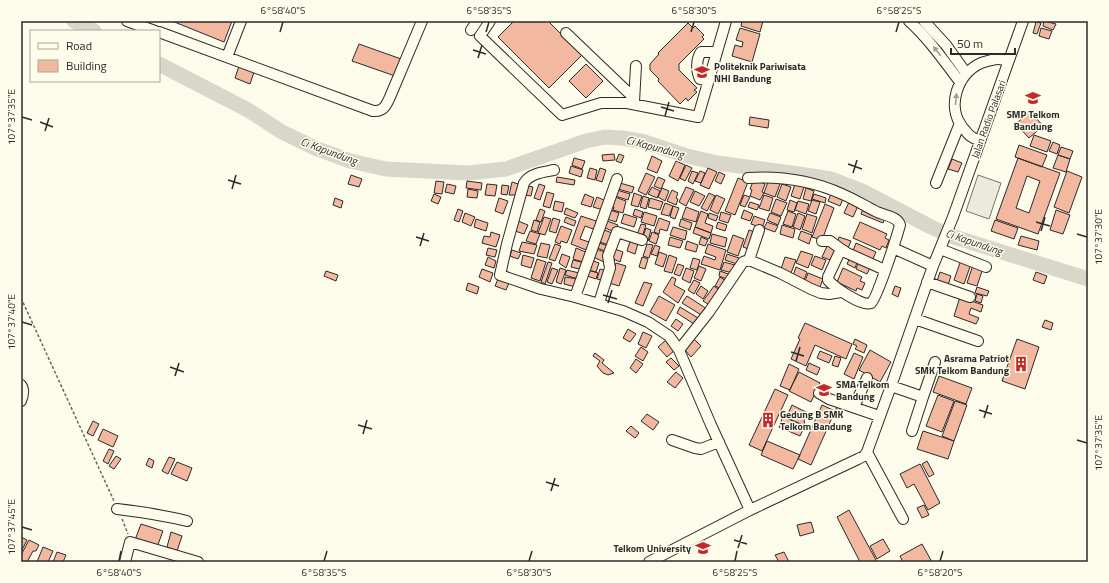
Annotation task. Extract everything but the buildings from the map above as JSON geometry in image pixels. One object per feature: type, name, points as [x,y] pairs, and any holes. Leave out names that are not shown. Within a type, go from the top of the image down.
[{"type":"street","points":[[127,21],[152,30]]},
{"type":"street","points":[[227,57],[241,21]]},
{"type":"street","points":[[160,32],[373,111],[378,111],[386,107],[422,21]]},
{"type":"street","points":[[471,30],[477,21]]},
{"type":"street","points":[[490,21],[480,36],[562,115],[602,103],[627,103],[634,101],[698,117],[726,21]]},
{"type":"street","points":[[909,21],[938,52],[960,82]]},
{"type":"street","points":[[924,21],[946,45],[966,73]]},
{"type":"street","name":"Jalan Radio Palasari","points":[[867,452],[927,282],[945,239],[1023,21]]},
{"type":"street","points":[[566,33],[634,101]]},
{"type":"street","points":[[708,81],[700,79],[697,74],[698,56],[701,52],[717,52]]},
{"type":"street","points":[[980,140],[970,137],[960,123],[955,110],[956,95],[960,82],[966,73],[987,61],[999,59],[1008,62]]},
{"type":"street","points":[[634,101],[636,66]]},
{"type":"street","points":[[936,183],[960,123]]},
{"type":"street","points":[[554,170],[532,176],[524,183],[500,275],[540,289],[599,303],[623,311],[648,322],[669,336],[679,350],[710,424],[750,510]]},
{"type":"street","points":[[748,178],[786,179],[821,187],[841,193],[898,221],[900,226],[879,290],[874,300],[867,304],[841,292],[828,280],[841,249]]},
{"type":"street","points":[[575,297],[617,179]]},
{"type":"street","points":[[679,350],[709,312],[744,262],[748,260],[759,230]]},
{"type":"street","points":[[599,303],[610,268],[608,256],[618,232],[642,240]]},
{"type":"street","points":[[822,241],[830,241],[847,253],[885,270]]},
{"type":"street","points":[[893,248],[933,266]]},
{"type":"street","points":[[940,249],[986,267]]},
{"type":"street","points":[[748,260],[780,273],[811,289],[829,294],[841,292]]},
{"type":"street","points":[[927,282],[970,297]]},
{"type":"street","points":[[915,319],[978,341]]},
{"type":"street","points":[[912,431],[935,362]]},
{"type":"street","points":[[854,407],[867,378]]},
{"type":"street","points":[[21,385],[23,387],[24,396],[21,401]]},
{"type":"street","points":[[891,386],[924,397]]},
{"type":"street","points":[[819,393],[829,399],[879,416]]},
{"type":"street","points":[[672,440],[698,449],[704,449],[719,442]]},
{"type":"street","points":[[649,562],[750,510],[864,456],[867,452],[903,520]]},
{"type":"street","points":[[117,509],[172,516],[187,521]]},
{"type":"street","points":[[125,562],[130,542],[198,562]]},
{"type":"path","points":[[21,298],[127,530],[130,542]]},
{"type":"shaded area","points":[[978,175],[1001,183],[989,219],[966,211]]},
{"type":"waterway","name":"Ci Kapundung","points":[[74,21],[92,30]]},
{"type":"waterway","name":"Ci Kapundung","points":[[160,65],[248,110],[282,132],[315,148],[350,161],[386,169],[468,173],[506,169],[586,141],[605,137],[622,138],[645,142],[687,156],[717,163],[831,179],[862,191],[951,236],[1088,279]]},
{"type":"place","name":"Politeknik Pariwisata NHI Bandung","points":[[702,72]]},
{"type":"place","name":"SMP Telkom Bandung","points":[[1033,98]]},
{"type":"place","name":"Asrama Patriot SMK Telkom Bandung","points":[[1021,364]]},
{"type":"place","name":"SMA Telkom Bandung","points":[[824,390]]},
{"type":"place","name":"Gedung B SMK Telkom Bandung","points":[[768,420]]},
{"type":"place","name":"Telkom University","points":[[703,548]]}]
